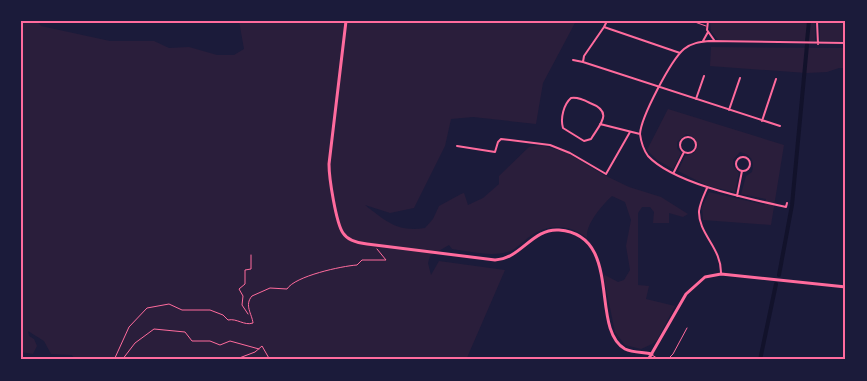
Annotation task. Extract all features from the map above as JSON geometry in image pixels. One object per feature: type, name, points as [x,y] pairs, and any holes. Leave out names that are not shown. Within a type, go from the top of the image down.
[{"type":"main road","points":[[346,21],[330,149],[330,178],[343,234],[357,242],[378,246],[499,260],[515,254],[534,238],[547,231],[570,232],[584,240],[595,253],[611,328],[617,342],[630,351],[651,354]]},
{"type":"main road","points":[[648,360],[691,288],[707,276],[721,274],[846,287]]},
{"type":"street","points":[[583,62],[584,56],[607,21]]},
{"type":"street","points":[[708,21],[706,26],[708,32],[716,42]]},
{"type":"street","points":[[817,21],[818,44]]},
{"type":"street","points":[[604,27],[680,53]]},
{"type":"street","points":[[702,41],[708,32]]},
{"type":"street","points":[[787,202],[786,207],[706,188],[674,172],[648,156],[640,134],[642,121],[680,53],[690,45],[702,41],[846,43]]},
{"type":"street","points":[[573,60],[780,126]]},
{"type":"street","points":[[696,99],[704,76]]},
{"type":"street","points":[[729,110],[740,78]]},
{"type":"street","points":[[762,120],[776,79]]},
{"type":"street","points":[[571,98],[577,98],[599,106],[604,110],[604,116],[600,124],[590,139],[584,140],[563,128],[561,122],[566,102],[571,98]]},
{"type":"street","points":[[600,124],[640,134]]},
{"type":"street","points":[[458,146],[495,152],[501,139],[542,144],[564,150],[606,174],[630,132]]},
{"type":"street","points":[[684,138],[691,139],[695,148],[692,152],[684,152],[680,146],[681,142],[684,138]]},
{"type":"street","points":[[674,172],[684,152]]},
{"type":"street","points":[[744,156],[750,160],[750,165],[746,170],[742,171],[736,166],[736,161],[744,156]]},
{"type":"street","points":[[738,196],[742,171]]},
{"type":"street","points":[[706,188],[700,206],[700,219],[722,262],[721,274]]},
{"type":"lane","points":[[692,21],[706,26]]},
{"type":"lane","points":[[667,360],[673,354],[687,328]]},
{"type":"lane","points":[[651,354],[660,360]]},
{"type":"path","points":[[249,314],[249,299],[270,288],[287,289],[296,280],[344,265],[357,265],[362,260],[386,260],[377,252],[378,246]]},
{"type":"path","points":[[114,360],[129,327],[147,308],[169,304],[182,310],[210,310],[228,320],[232,319],[247,325],[253,323],[242,305],[243,296],[239,289],[245,284],[245,270],[251,270],[251,255]]},
{"type":"path","points":[[122,360],[135,343],[154,329],[186,332],[192,341],[210,341],[220,344],[230,341],[259,349]]},
{"type":"path","points":[[234,360],[262,346],[270,360]]},
{"type":"shaded area","points":[[21,21],[37,21],[41,26],[110,41],[154,41],[169,48],[189,47],[217,55],[234,55],[244,49],[239,21],[576,21],[543,83],[536,124],[473,117],[451,119],[445,146],[414,208],[390,213],[365,205],[400,227],[425,228],[433,219],[439,206],[461,194],[464,193],[468,205],[483,198],[499,184],[499,176],[529,147],[541,145],[568,153],[602,174],[629,187],[661,197],[688,214],[683,217],[669,213],[669,223],[653,223],[654,212],[650,207],[642,207],[638,213],[638,285],[649,286],[646,299],[675,306],[657,340],[641,349],[625,345],[615,332],[603,274],[618,282],[624,280],[630,270],[626,246],[631,220],[625,202],[612,196],[591,221],[587,238],[573,230],[551,227],[536,232],[516,248],[507,252],[494,254],[479,253],[452,249],[449,245],[430,256],[428,263],[431,275],[439,261],[505,270],[466,360],[75,360],[72,355],[51,354],[44,341],[28,331],[29,336],[34,339],[37,346],[33,354],[21,352]]},
{"type":"shaded area","points":[[710,21],[815,21],[815,41],[718,40],[711,31]]},
{"type":"shaded area","points":[[820,21],[846,21],[846,41],[820,41]]},
{"type":"shaded area","points":[[711,47],[846,48],[846,68],[827,72],[806,73],[710,66]]},
{"type":"shaded area","points":[[668,109],[784,145],[771,225],[703,220],[702,207],[709,192],[765,205],[766,199],[741,194],[746,176],[752,172],[753,168],[751,159],[744,153],[740,152],[733,160],[733,166],[739,173],[735,192],[708,186],[678,171],[685,156],[694,153],[698,146],[694,138],[686,134],[677,142],[677,148],[681,153],[673,169],[657,160],[647,150]]},
{"type":"waterway","points":[[807,41],[809,21]]},
{"type":"waterway","points":[[779,275],[792,205],[807,45]]},
{"type":"waterway","points":[[760,360],[776,284]]}]
